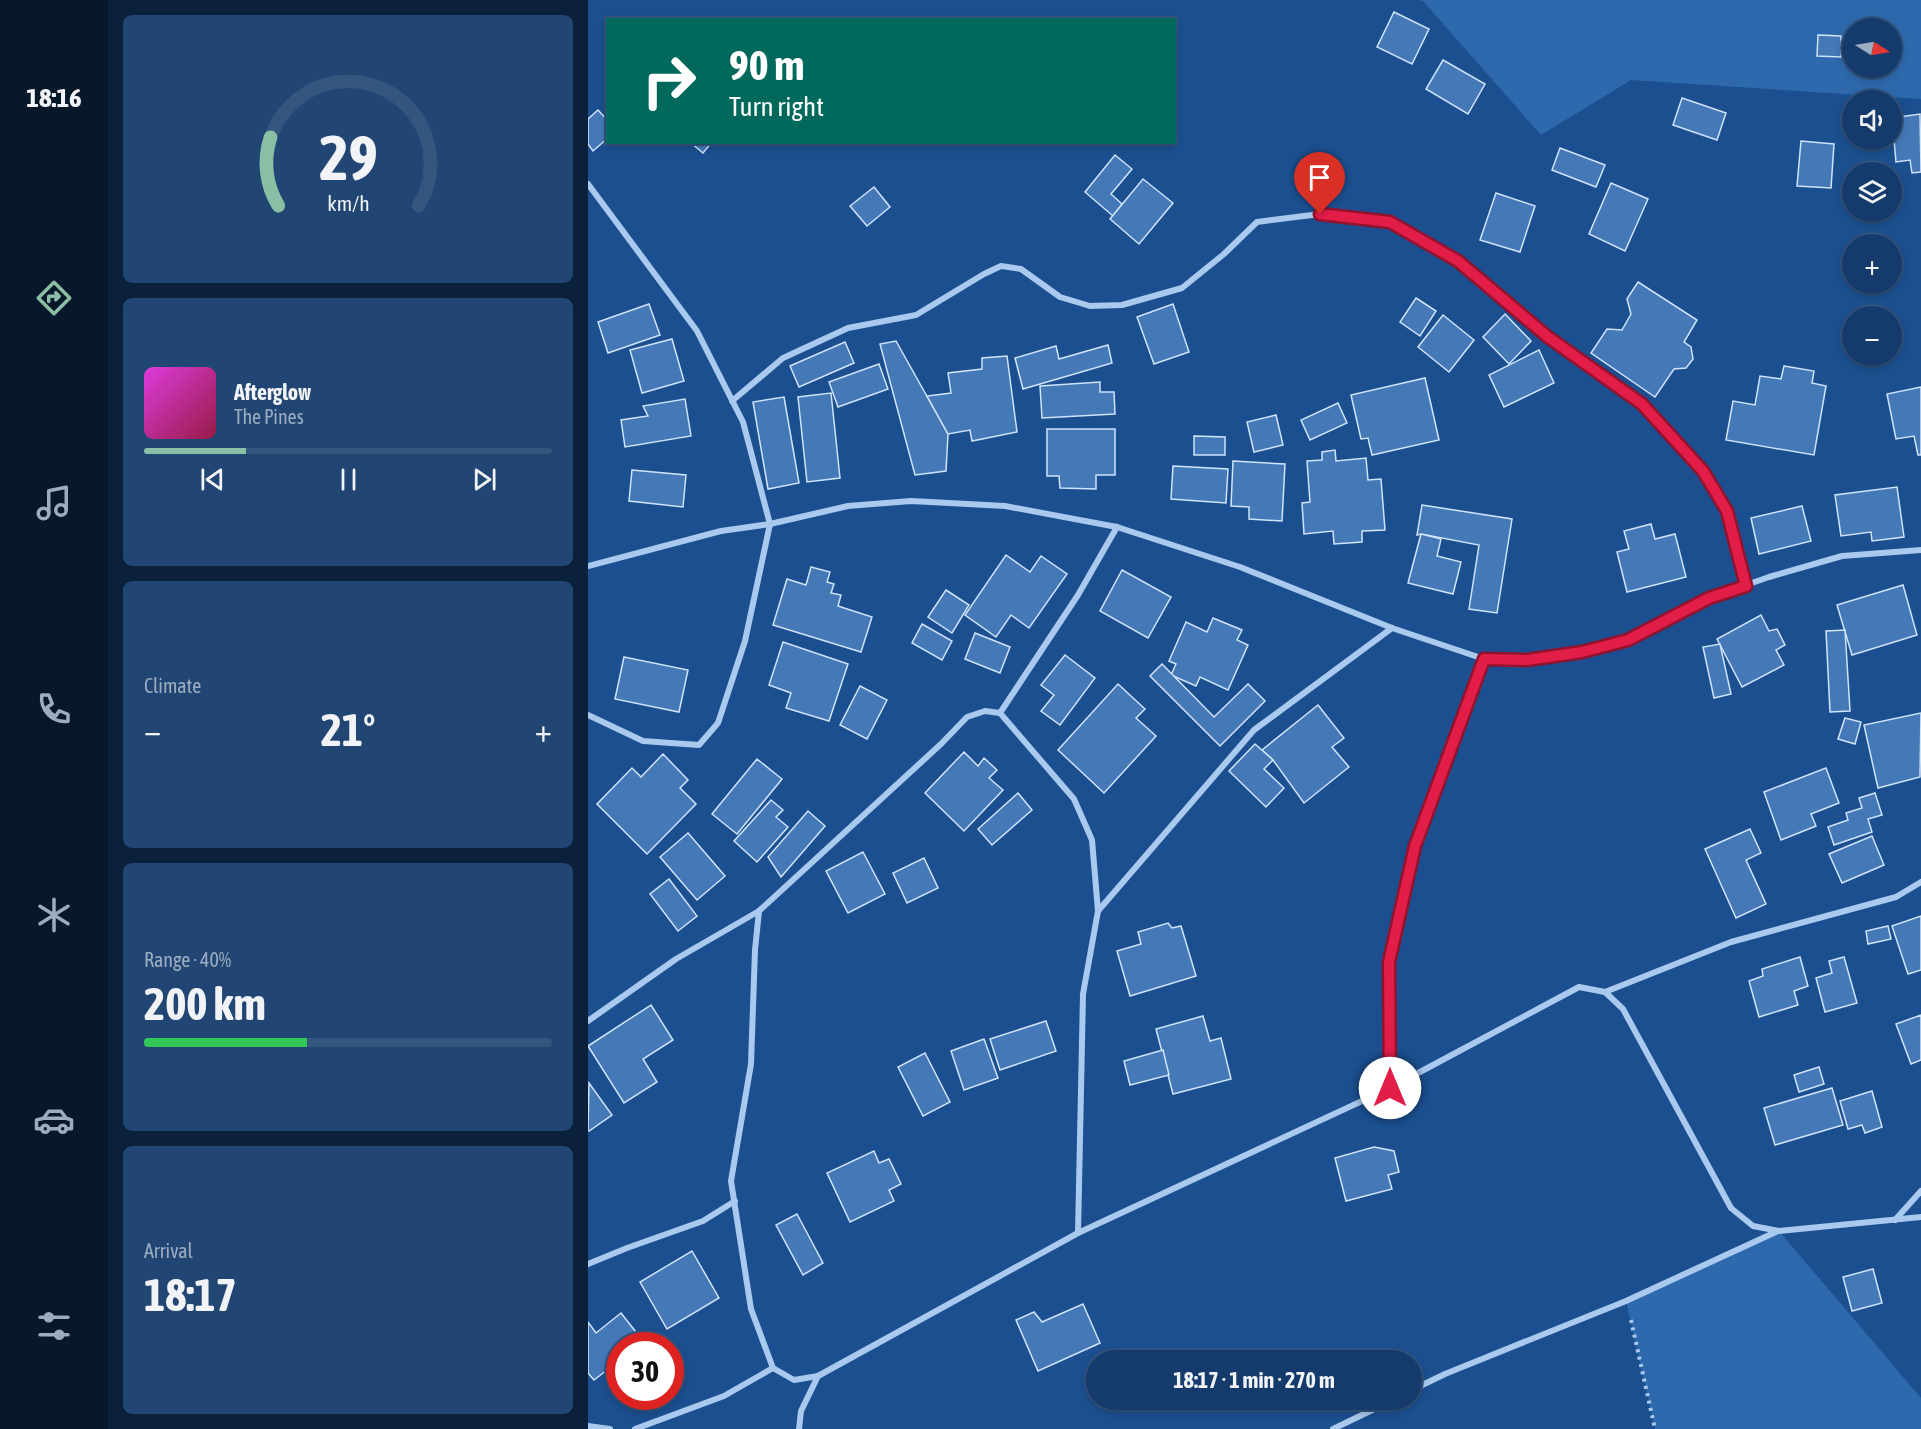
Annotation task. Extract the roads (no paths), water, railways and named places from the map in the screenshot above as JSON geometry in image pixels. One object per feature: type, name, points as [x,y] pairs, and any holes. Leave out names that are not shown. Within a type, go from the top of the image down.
[{"type":"street","points":[[588,184],[697,331],[743,422],[770,524],[746,640],[718,723],[699,745],[643,741],[588,715]]},
{"type":"street","points":[[732,401],[783,358],[848,328],[916,315],[1001,266],[1021,269],[1060,297],[1090,306],[1122,304],[1182,288],[1224,254],[1257,222],[1320,214],[1390,222],[1458,261],[1548,337],[1642,404],[1703,471],[1727,511],[1746,586]]},
{"type":"street","points":[[588,566],[721,531],[770,524],[848,506],[911,501],[1005,506],[1116,527],[1240,567],[1392,628],[1484,659],[1527,660],[1582,652],[1628,640],[1709,598],[1842,556],[1921,550]]},
{"type":"street","points":[[1000,713],[1078,595],[1116,527]]},
{"type":"street","points":[[1098,910],[1254,730],[1392,628]]},
{"type":"street","points":[[1390,1088],[1389,962],[1412,857],[1484,659]]},
{"type":"street","points":[[588,1020],[676,959],[759,910],[941,744],[967,717],[985,711],[1000,713],[1074,799],[1092,840],[1098,910],[1083,994],[1078,1233]]},
{"type":"street","points":[[1605,992],[1731,942],[1896,897],[1921,882]]},
{"type":"street","points":[[759,910],[755,950],[751,1064],[731,1181],[751,1309],[773,1368],[794,1380],[818,1376],[1078,1233],[1390,1088],[1579,987],[1605,992],[1623,1009],[1731,1208],[1753,1226],[1779,1230],[1921,1217]]},
{"type":"street","points":[[1895,1220],[1921,1191]]},
{"type":"street","points":[[588,1264],[703,1221],[735,1201]]},
{"type":"street","points":[[1422,1385],[1626,1301],[1779,1230]]},
{"type":"street","points":[[635,1429],[724,1395],[773,1368]]},
{"type":"street","points":[[799,1429],[801,1411],[818,1376]]},
{"type":"street","points":[[1333,1429],[1372,1410]]},
{"type":"street","points":[[588,1426],[610,1429]]}]
